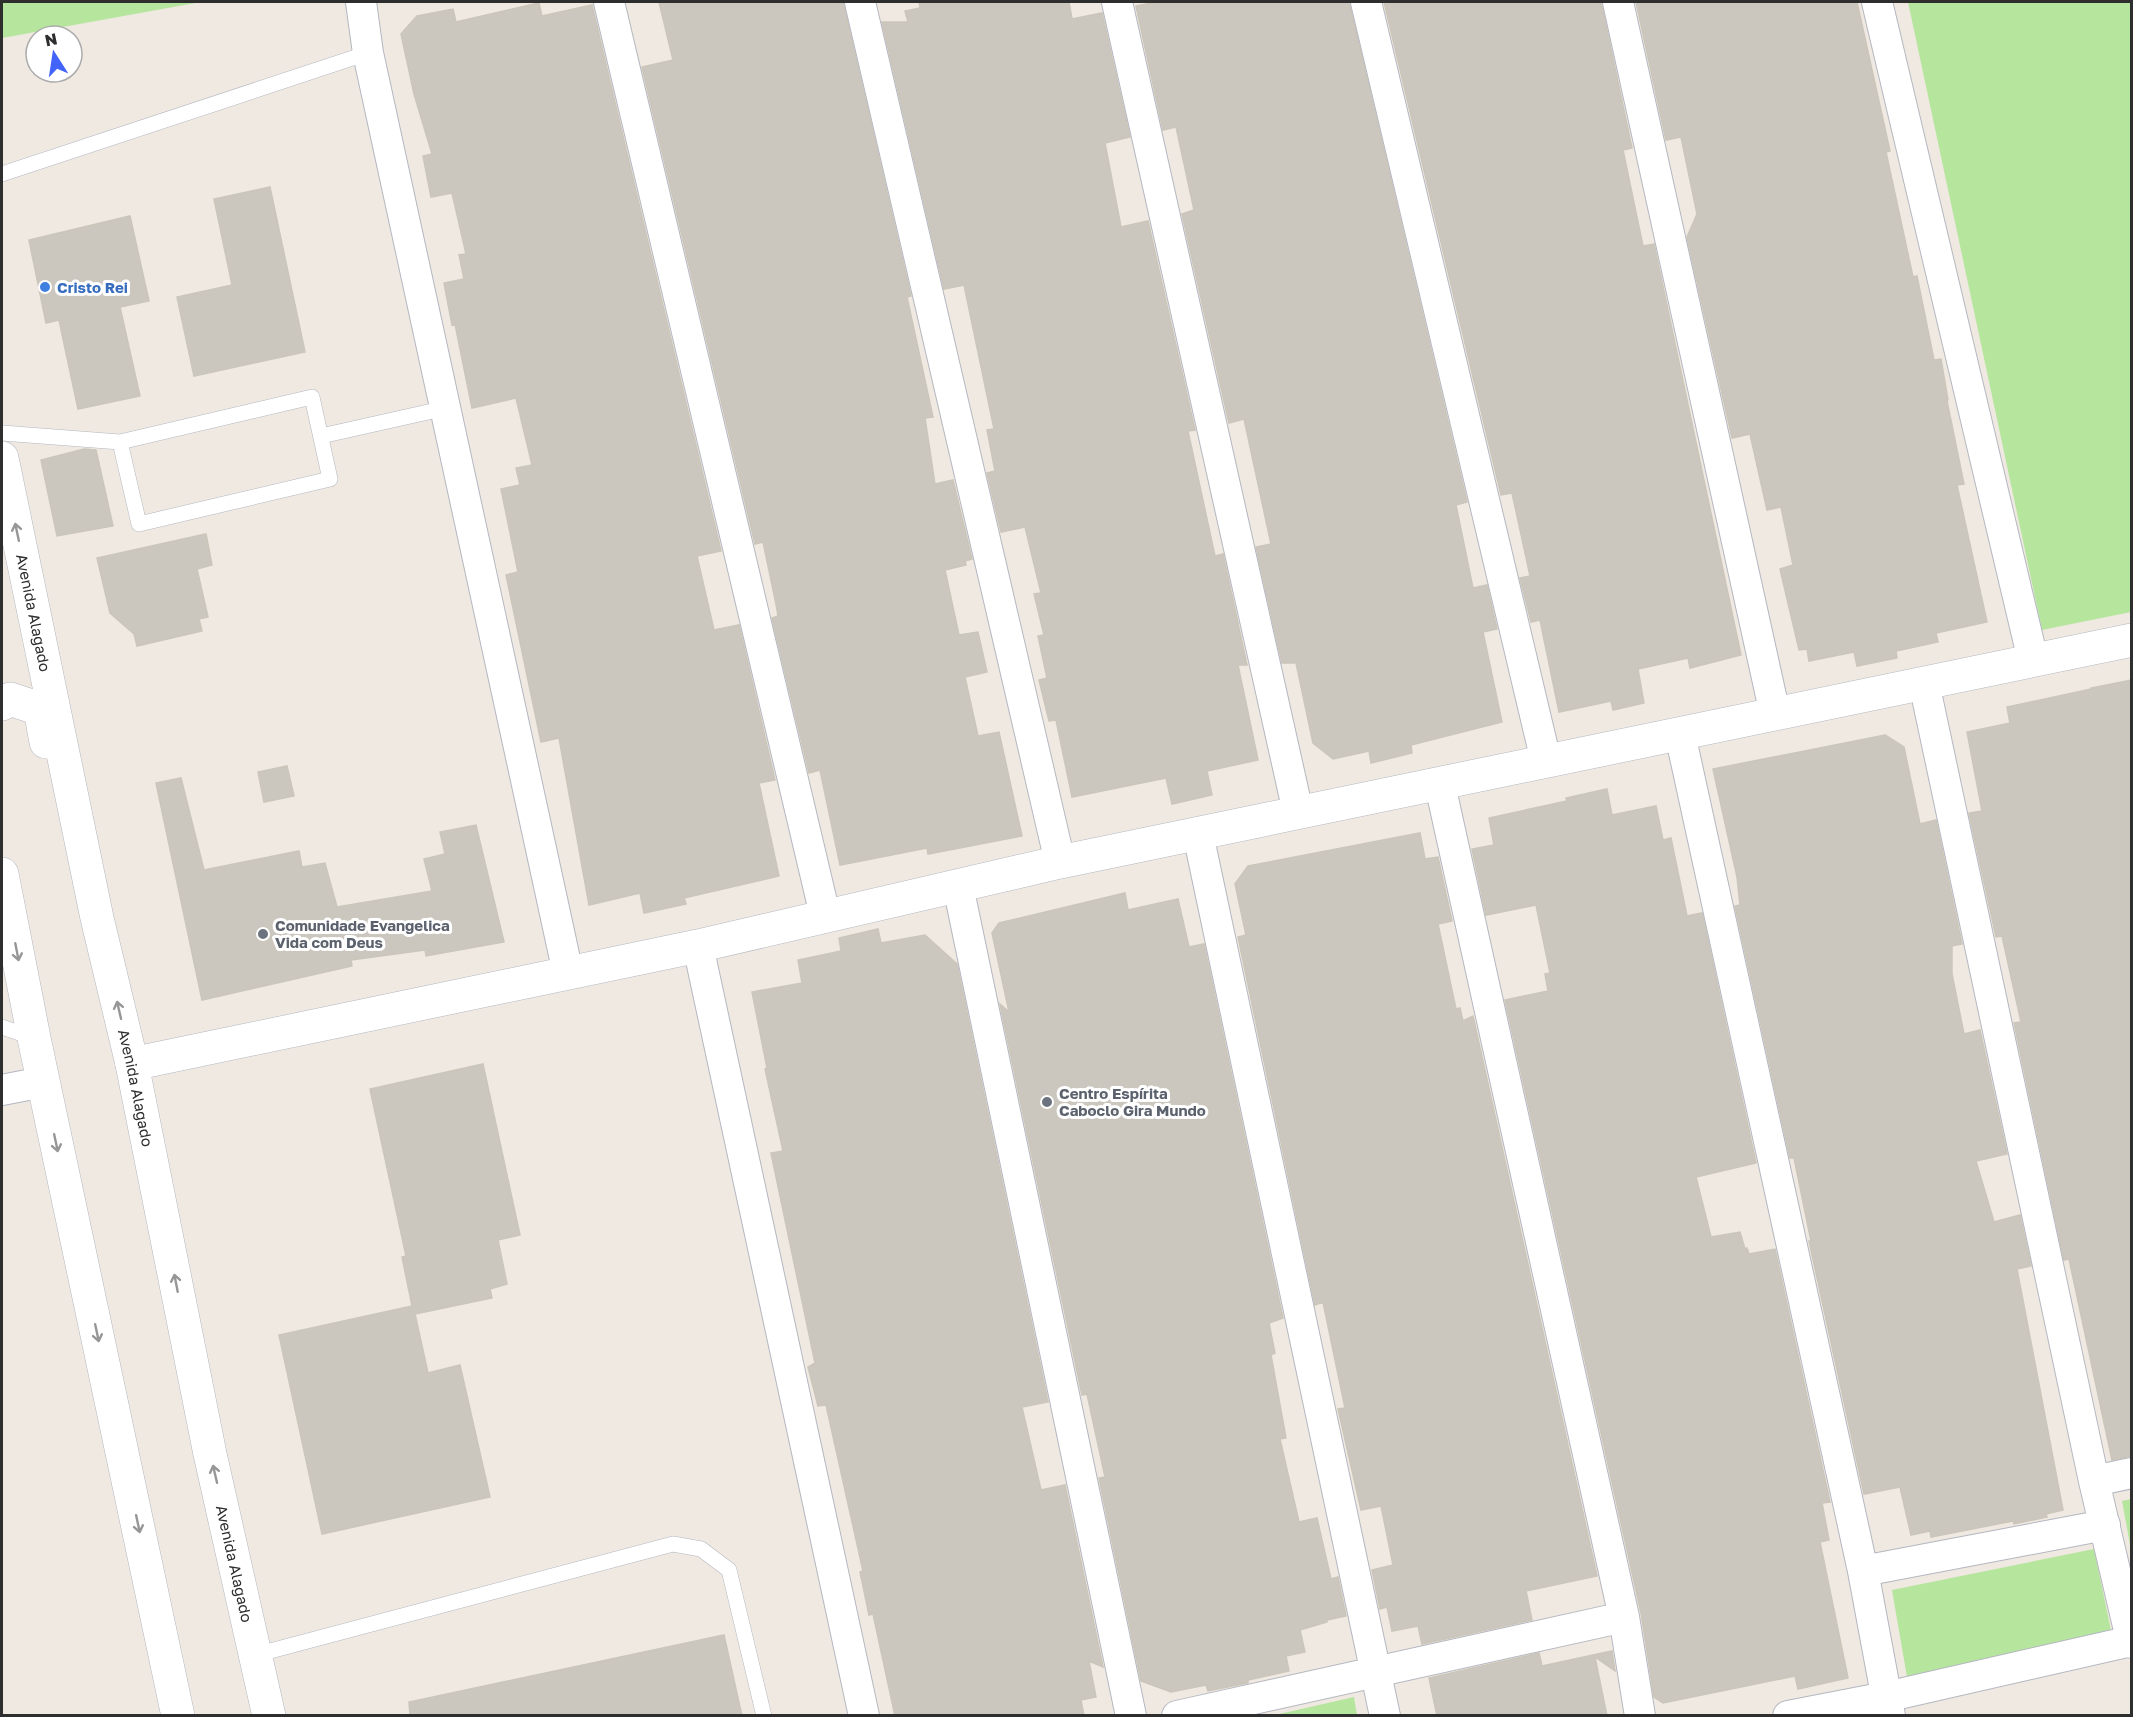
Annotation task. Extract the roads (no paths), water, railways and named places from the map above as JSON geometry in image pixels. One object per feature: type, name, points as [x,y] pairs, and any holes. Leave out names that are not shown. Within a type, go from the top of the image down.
[{"type":"main road","name":"Avenida Alagado","points":[[2,458],[97,918],[132,1064],[210,1454],[269,1716]]},
{"type":"main road","points":[[132,1064],[698,946],[1060,862],[2132,640]]},
{"type":"main road","points":[[2,704],[10,699],[40,709],[70,865],[97,918]]},
{"type":"main road","points":[[2,874],[43,1082],[178,1716]]},
{"type":"street","points":[[361,2],[368,53],[568,973]]},
{"type":"street","points":[[609,2],[825,915]]},
{"type":"street","points":[[860,2],[1060,862]]},
{"type":"street","points":[[1117,2],[1298,812]]},
{"type":"street","points":[[1366,2],[1546,761]]},
{"type":"street","points":[[1618,2],[1774,714]]},
{"type":"street","points":[[1877,2],[2033,660]]},
{"type":"street","points":[[1788,1716],[1888,1706],[2131,1642],[2094,1482],[1924,683]]},
{"type":"street","points":[[1680,734],[1863,1571],[1888,1706]]},
{"type":"street","points":[[1440,785],[1624,1617],[1640,1716]]},
{"type":"street","points":[[1198,834],[1385,1716]]},
{"type":"street","points":[[958,886],[1131,1716]]},
{"type":"street","points":[[698,946],[864,1716]]},
{"type":"street","points":[[2,1090],[43,1082]]},
{"type":"street","points":[[2094,1482],[2132,1473]]},
{"type":"street","points":[[1863,1571],[2104,1525]]},
{"type":"street","points":[[1177,1716],[1624,1617]]},
{"type":"lane","points":[[2,174],[368,53]]},
{"type":"lane","points":[[2,433],[120,442],[312,397],[330,479],[139,524],[120,442]]},
{"type":"lane","points":[[321,436],[446,408]]},
{"type":"lane","points":[[2,1026],[34,1038]]},
{"type":"lane","points":[[255,1655],[673,1544],[701,1549],[729,1570],[764,1716]]},
{"type":"place","name":"Cristo Rei","points":[[45,287]]},
{"type":"place","name":"Comunidade Evangelica Vida com Deus","points":[[263,934]]},
{"type":"place","name":"Centro Espírita Caboclo Gira Mundo","points":[[1047,1102]]}]
